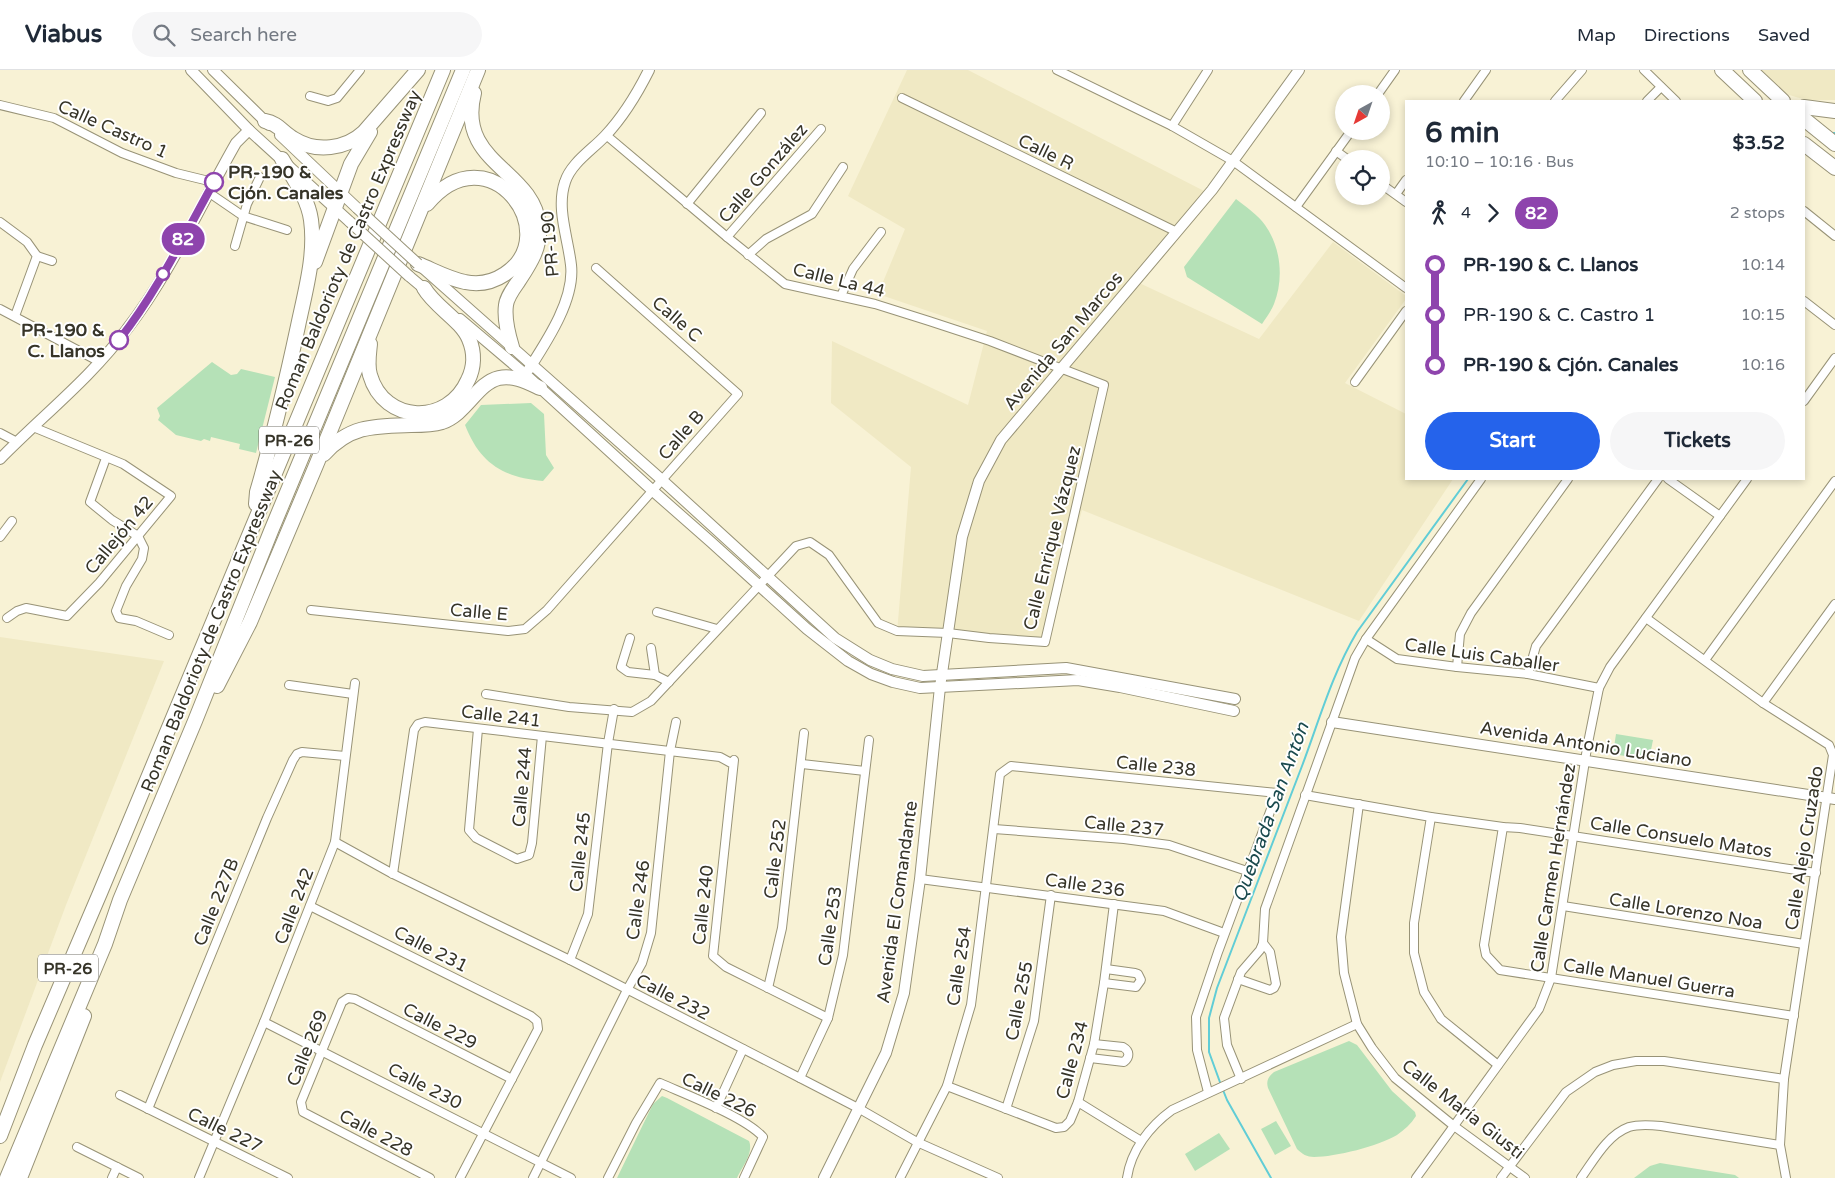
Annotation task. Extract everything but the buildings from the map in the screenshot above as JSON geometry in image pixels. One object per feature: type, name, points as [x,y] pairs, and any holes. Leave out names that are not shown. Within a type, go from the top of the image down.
[{"type":"highway","points":[[265,121],[274,122],[294,140],[332,148],[356,139],[379,116],[418,70]]},
{"type":"highway","name":"Roman Baldorioty de Castro Expressway","points":[[1,1132],[35,1044],[443,70]]},
{"type":"highway","name":"Roman Baldorioty de Castro Expressway","points":[[7,1178],[275,522],[463,70]]},
{"type":"highway","points":[[195,721],[221,679],[250,622],[478,70]]},
{"type":"highway","points":[[478,70],[472,107],[472,123],[475,134],[485,152],[531,198],[539,228],[539,238],[531,263],[510,293],[506,305],[506,325],[512,347]]},
{"type":"highway","points":[[1722,70],[1754,100]]},
{"type":"highway","points":[[1750,70],[1778,97]]},
{"type":"highway","points":[[1805,107],[1835,111]]},
{"type":"highway","points":[[1816,129],[1818,117],[1823,113],[1835,111]]},
{"type":"highway","points":[[307,283],[351,164],[379,116]]},
{"type":"highway","points":[[1805,120],[1835,144]]},
{"type":"highway","points":[[1805,145],[1835,168]]},
{"type":"highway","points":[[253,525],[257,492],[282,398],[307,283],[312,249],[311,219],[305,199],[282,159]]},
{"type":"highway","points":[[418,264],[465,282],[484,282],[501,276],[516,264],[522,255],[527,236],[523,210],[518,201],[509,191],[490,181],[465,178],[443,187],[420,212]]},
{"type":"highway","points":[[375,320],[368,356],[368,367],[379,393],[393,406],[413,413],[432,412],[451,403],[458,397],[470,376],[473,366],[471,346],[468,337],[429,297],[424,288]]},
{"type":"highway","points":[[317,463],[332,445],[358,430],[376,426],[427,425],[450,418],[460,412],[493,380],[515,378],[540,388]]},
{"type":"highway","points":[[20,1178],[77,1037],[102,962],[104,944]]},
{"type":"main road","points":[[191,70],[249,130],[410,276],[525,374],[650,494],[832,650],[870,674],[893,682],[920,688],[1078,680],[1234,710]]},
{"type":"main road","points":[[213,70],[418,264],[662,480],[835,638],[870,660],[892,669],[923,676],[1066,668],[1235,699]]},
{"type":"main road","name":"PR-190","points":[[525,374],[558,321],[569,290],[571,267],[562,209],[564,182],[572,169],[606,135],[640,88],[649,70]]},
{"type":"main road","name":"Avenida San Marcos","points":[[942,674],[962,537],[979,481],[1001,440],[1212,190],[1299,70]]},
{"type":"main road","points":[[0,460],[100,362],[143,308],[236,143],[249,130]]},
{"type":"main road","name":"Avenida El Comandante","points":[[824,1178],[886,1053],[904,993],[920,879],[942,674]]},
{"type":"main road","name":"Avenida Antonio Luciano","points":[[1332,722],[1831,798]]},
{"type":"street","points":[[310,96],[328,100],[336,98],[360,70]]},
{"type":"street","points":[[1057,70],[1172,126],[1233,161],[1405,287]]},
{"type":"street","points":[[1172,126],[1208,70]]},
{"type":"street","points":[[1385,85],[1396,70]]},
{"type":"street","points":[[1465,100],[1486,70]]},
{"type":"street","points":[[1556,100],[1582,70]]},
{"type":"street","points":[[1644,70],[1675,100]]},
{"type":"street","points":[[1648,100],[1661,87]]},
{"type":"street","name":"Calle R","points":[[902,98],[1177,232]]},
{"type":"street","name":"Calle Castro 1","points":[[0,106],[54,118],[122,153],[176,173],[214,182]]},
{"type":"street","points":[[687,204],[761,113]]},
{"type":"street","name":"Calle González","points":[[726,237],[822,129]]},
{"type":"street","name":"Calle La 44","points":[[606,135],[726,237],[785,284],[890,308],[990,341],[1104,385]]},
{"type":"street","points":[[1296,207],[1335,152]]},
{"type":"street","points":[[748,254],[766,239],[812,214],[843,167]]},
{"type":"street","points":[[235,246],[243,216],[260,177]]},
{"type":"street","points":[[1396,194],[1405,181]]},
{"type":"street","points":[[1390,190],[1405,201]]},
{"type":"street","points":[[208,192],[243,216],[288,230]]},
{"type":"street","points":[[1805,212],[1835,236]]},
{"type":"street","points":[[0,222],[27,242],[37,256],[52,261]]},
{"type":"street","points":[[841,296],[853,269],[881,232]]},
{"type":"street","points":[[15,316],[37,256]]},
{"type":"street","name":"Calle C","points":[[596,268],[738,394]]},
{"type":"street","points":[[1805,302],[1835,325]]},
{"type":"street","points":[[0,309],[100,362]]},
{"type":"street","points":[[1355,382],[1405,312]]},
{"type":"street","points":[[1805,400],[1835,358]]},
{"type":"street","name":"Calle Enrique Vázquez","points":[[767,576],[796,546],[810,542],[829,555],[878,623],[897,631],[948,632],[989,638],[1045,642],[1104,385]]},
{"type":"street","name":"Calle B","points":[[650,494],[738,394]]},
{"type":"street","name":"Callejón 42","points":[[7,618],[17,611],[26,608],[66,616],[99,583],[171,496],[123,464],[33,427]]},
{"type":"street","points":[[0,433],[18,442]]},
{"type":"street","points":[[106,458],[90,502],[112,520],[138,536],[144,548],[142,559],[126,586],[116,611],[120,618],[169,635]]},
{"type":"street","points":[[1241,1079],[1227,1045],[1224,1018],[1241,972],[1260,950],[1263,943],[1265,909],[1355,658],[1366,639],[1481,480]]},
{"type":"street","points":[[1457,667],[1460,634],[1471,613],[1567,480]]},
{"type":"street","points":[[1528,674],[1536,646],[1657,480]]},
{"type":"street","points":[[1669,480],[1720,516]]},
{"type":"street","name":"Calle Carmen Hernández","points":[[1416,1178],[1539,1009],[1551,978],[1585,761],[1599,688],[1610,667],[1746,480]]},
{"type":"street","points":[[1704,660],[1835,481]]},
{"type":"street","name":"Calle E","points":[[311,610],[508,631],[525,628],[547,610],[650,494]]},
{"type":"street","points":[[0,537],[12,521]]},
{"type":"street","points":[[486,694],[569,706],[632,712],[651,701],[760,587],[767,576]]},
{"type":"street","points":[[1763,703],[1835,604]]},
{"type":"street","points":[[657,612],[717,630]]},
{"type":"street","name":"Calle Alejo Cruzado","points":[[1646,618],[1763,703],[1829,745],[1833,755],[1831,798],[1804,944],[1784,1079],[1780,1145],[1786,1178]]},
{"type":"street","points":[[630,638],[621,667],[628,672],[655,675],[669,682]]},
{"type":"street","name":"Calle Luis Caballer","points":[[1366,639],[1397,659],[1528,674],[1599,688]]},
{"type":"street","points":[[651,648],[655,675]]},
{"type":"street","name":"Calle 242","points":[[199,1178],[264,1022],[335,842],[355,683]]},
{"type":"street","points":[[289,685],[353,694]]},
{"type":"street","points":[[1234,710],[1235,699]]},
{"type":"street","name":"Calle 245","points":[[570,960],[588,914],[608,743],[614,710]]},
{"type":"street","name":"Calle 241","points":[[393,874],[414,730],[418,724],[425,722],[608,743],[720,757],[731,762]]},
{"type":"street","name":"Calle 246","points":[[533,1178],[642,963],[651,933],[670,751],[676,722]]},
{"type":"street","name":"Calle 244","points":[[478,729],[469,830],[476,838],[517,859],[529,855],[532,841],[542,736]]},
{"type":"street","name":"Calle 252","points":[[768,988],[782,928],[804,733]]},
{"type":"street","points":[[802,764],[866,771],[869,740]]},
{"type":"street","name":"Calle 227B","points":[[148,1109],[267,818],[297,754],[302,752],[345,756]]},
{"type":"street","name":"Calle 240","points":[[731,762],[734,760],[713,956],[726,966],[828,1018]]},
{"type":"street","name":"Calle 254","points":[[900,1178],[947,1086],[970,1005],[1000,774],[1011,766],[1025,768]]},
{"type":"street","name":"Calle 238","points":[[1025,768],[1277,793],[1247,871]]},
{"type":"street","name":"Calle 253","points":[[800,1078],[828,1018],[843,955],[866,771]]},
{"type":"street","name":"Calle Consuelo Matos","points":[[1305,794],[1431,817],[1520,828],[1816,873]]},
{"type":"street","name":"Calle María Giusti","points":[[1360,804],[1341,937],[1344,973],[1357,1024],[1372,1048],[1395,1078],[1454,1126],[1525,1178]]},
{"type":"street","points":[[1431,817],[1414,923],[1414,953],[1424,992],[1441,1019],[1498,1066]]},
{"type":"street","name":"Calle Manuel Guerra","points":[[1502,827],[1484,945],[1486,955],[1500,970],[1794,1016]]},
{"type":"street","name":"Calle 237","points":[[994,829],[1124,839],[1169,845],[1247,871]]},
{"type":"street","name":"Calle 232","points":[[335,842],[393,874],[570,960],[800,1078],[858,1108],[917,1142],[998,1178]]},
{"type":"street","points":[[1210,1091],[1197,1050],[1196,1017],[1247,871]]},
{"type":"street","name":"Calle 236","points":[[920,879],[1164,911],[1224,933]]},
{"type":"street","name":"Calle 255","points":[[1006,1110],[1034,1021],[1051,895]]},
{"type":"street","name":"Calle 234","points":[[947,1086],[1056,1128],[1064,1127],[1070,1121],[1078,1102],[1094,1044],[1114,904]]},
{"type":"street","name":"Calle 231","points":[[310,906],[531,1016],[537,1021],[538,1029],[512,1079]]},
{"type":"street","name":"Calle Lorenzo Noa","points":[[1563,906],[1804,944]]},
{"type":"street","points":[[1238,979],[1264,989],[1270,990],[1274,988],[1276,984],[1270,952],[1263,943]]},
{"type":"street","points":[[1104,983],[1136,987],[1141,980],[1135,973],[1106,969]]},
{"type":"street","name":"Calle 269","points":[[309,1115],[303,1112],[301,1102],[342,1002],[348,998],[355,999]]},
{"type":"street","name":"Calle 229","points":[[355,999],[512,1079]]},
{"type":"street","name":"Calle 230","points":[[264,1022],[571,1178]]},
{"type":"street","points":[[1127,1178],[1128,1170],[1141,1141],[1163,1116],[1210,1091],[1241,1079],[1357,1024]]},
{"type":"street","points":[[1090,1058],[1120,1062],[1128,1059],[1129,1054],[1123,1047],[1094,1044]]},
{"type":"street","points":[[716,1108],[743,1049]]},
{"type":"street","points":[[1501,1178],[1566,1092],[1595,1072],[1613,1065],[1636,1061],[1664,1061],[1784,1079]]},
{"type":"street","points":[[460,1178],[512,1079]]},
{"type":"street","name":"Calle 226","points":[[608,1178],[636,1123],[660,1083],[716,1108],[757,1130],[763,1137],[744,1178]]},
{"type":"street","name":"Calle 227","points":[[120,1095],[288,1178]]},
{"type":"street","points":[[1078,1102],[1141,1141]]},
{"type":"street","name":"Calle 228","points":[[309,1115],[430,1178]]},
{"type":"street","points":[[1581,1178],[1606,1145],[1617,1134],[1629,1127],[1643,1125],[1661,1126],[1780,1145]]},
{"type":"street","points":[[78,1147],[139,1178]]},
{"type":"street","points":[[112,1178],[117,1167]]},
{"type":"shaded area","points":[[907,70],[968,70],[1206,192],[1135,281],[1259,339],[1333,242],[1405,295],[1405,300],[1345,383],[1405,413],[1405,480],[1452,480],[1359,621],[1082,510],[1052,623],[1049,647],[946,636],[897,633],[911,467],[831,403],[832,341],[968,405],[987,331],[878,294],[905,229],[848,196]]},
{"type":"shaded area","points":[[1756,70],[1835,70],[1835,100],[1806,100],[1786,94]]},
{"type":"shaded area","points":[[0,637],[164,661],[66,905],[0,1082]]},
{"type":"green space","points":[[1236,199],[1255,214],[1265,225],[1278,253],[1280,274],[1277,294],[1273,307],[1262,324],[1187,277],[1184,267]]},
{"type":"green space","points":[[212,362],[231,375],[237,374],[241,369],[275,377],[256,453],[239,449],[240,444],[211,437],[210,441],[204,439],[201,441],[176,435],[158,420],[160,416],[157,408]]},
{"type":"green space","points":[[531,403],[544,414],[546,455],[554,468],[543,481],[516,476],[494,466],[478,449],[465,425],[481,405]]},
{"type":"green space","points":[[1616,734],[1653,740],[1649,760],[1613,754]]},
{"type":"green space","points":[[1349,1041],[1357,1045],[1392,1091],[1415,1112],[1416,1116],[1400,1133],[1379,1143],[1333,1155],[1307,1156],[1297,1149],[1268,1088],[1268,1079],[1274,1072]]},
{"type":"green space","points":[[662,1096],[749,1141],[749,1155],[737,1178],[617,1178],[653,1104]]},
{"type":"green space","points":[[1276,1121],[1291,1146],[1275,1155],[1261,1129]]},
{"type":"green space","points":[[1219,1133],[1230,1149],[1195,1171],[1185,1154]]},
{"type":"green space","points":[[1660,1163],[1735,1175],[1739,1178],[1634,1178],[1650,1166]]},
{"type":"waterway","name":"Quebrada San Antón","points":[[1221,1085],[1209,1052],[1209,1018],[1217,988],[1326,698],[1340,664],[1357,632],[1467,480]]},
{"type":"waterway","name":"Quebrada San Antón","points":[[1223,1090],[1271,1178]]},
{"type":"bus line","name":"82","points":[[119,340],[158,285],[214,182]]},
{"type":"place","name":"PR-190 & Cjón. Canales","points":[[214,182]]},
{"type":"place","name":"PR-190 & C. Llanos","points":[[119,340]]}]
